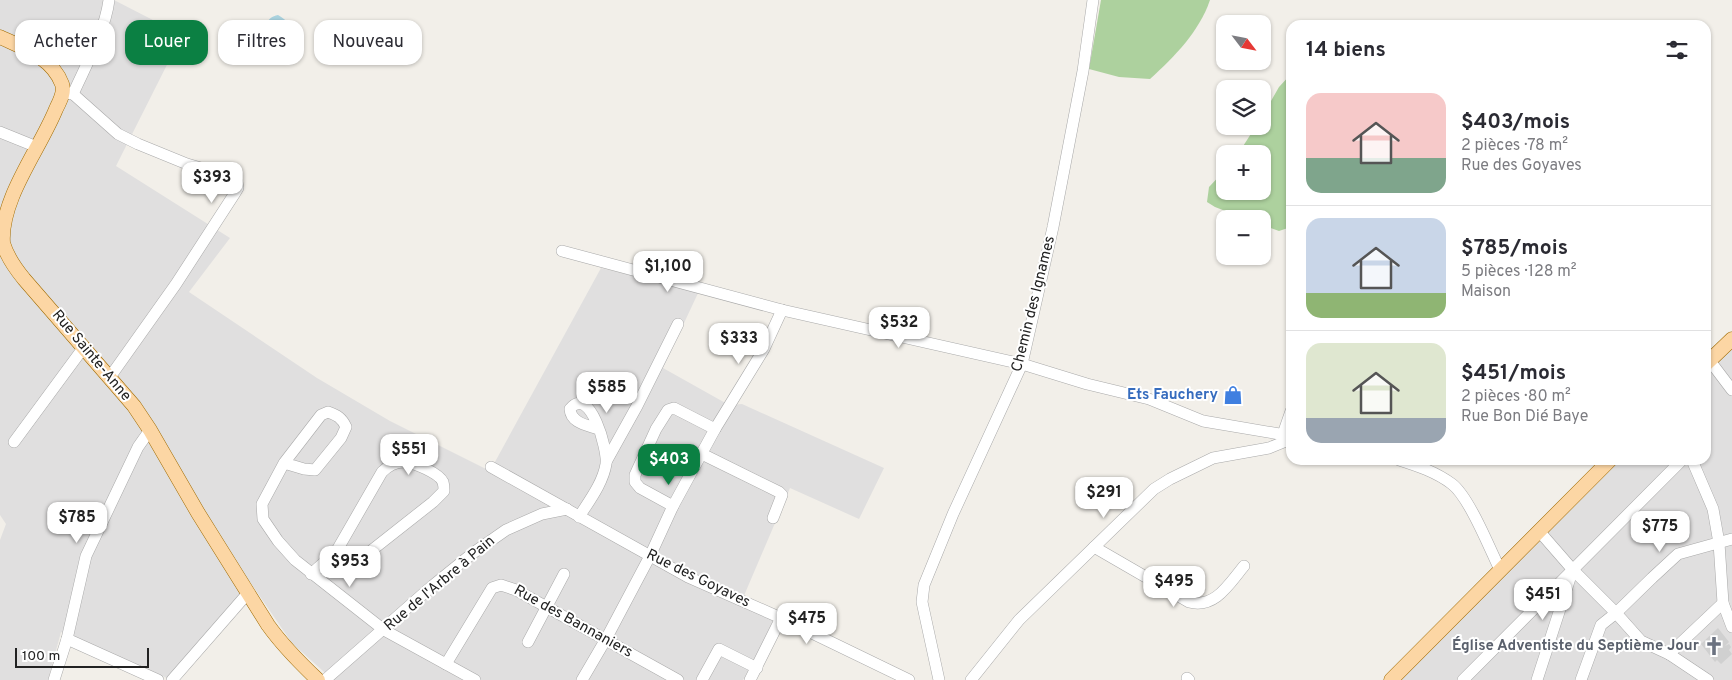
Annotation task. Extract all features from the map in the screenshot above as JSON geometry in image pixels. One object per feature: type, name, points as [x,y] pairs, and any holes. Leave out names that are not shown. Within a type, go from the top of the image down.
[{"type":"main road","points":[[0,37],[27,48],[46,61],[68,94]]},
{"type":"main road","name":"Rue Sainte-Anne","points":[[68,94],[54,114],[9,192],[4,208],[2,233],[3,243],[8,256],[16,268],[134,406],[198,513],[280,641],[318,680]]},
{"type":"main road","points":[[1711,360],[1732,339]]},
{"type":"main road","points":[[1391,680],[1605,465]]},
{"type":"street","points":[[109,0],[108,9],[93,49],[68,94],[118,134],[187,164],[225,175],[237,182],[238,188],[199,249],[110,377]]},
{"type":"street","name":"Chemin des Ignames","points":[[939,680],[922,602],[924,585],[952,514],[1022,364],[1053,227],[1083,71],[1093,0]]},
{"type":"street","points":[[0,132],[37,146]]},
{"type":"street","points":[[562,251],[782,310],[1022,364],[1087,384],[1149,399],[1202,420],[1286,436]]},
{"type":"street","points":[[582,680],[650,556],[673,506],[715,429],[764,349],[782,310]]},
{"type":"street","points":[[579,517],[601,480],[607,460],[637,406],[678,324]]},
{"type":"street","points":[[14,442],[84,348]]},
{"type":"street","points":[[1711,366],[1732,390]]},
{"type":"street","points":[[673,506],[640,488],[635,482],[635,476],[656,429],[668,410],[674,408],[715,429]]},
{"type":"street","points":[[284,463],[315,470],[342,438],[346,427],[343,420],[336,414],[328,412],[321,415],[284,463],[262,504],[263,519],[278,541],[295,560],[384,630],[475,680]]},
{"type":"street","points":[[598,429],[603,439],[607,460]]},
{"type":"street","points":[[54,680],[67,639],[86,556],[138,447],[150,430]]},
{"type":"street","points":[[971,680],[1019,620],[1154,489],[1213,458],[1269,448],[1286,437]]},
{"type":"street","points":[[702,454],[779,492],[782,495],[773,518]]},
{"type":"street","points":[[311,574],[336,552],[382,472],[390,465],[403,462],[415,464],[437,476],[443,482],[444,491],[433,502],[367,554],[358,558],[336,552]]},
{"type":"street","points":[[1414,465],[1430,470],[1454,485],[1471,510],[1500,570]]},
{"type":"street","points":[[1466,679],[1677,465]]},
{"type":"street","points":[[1694,465],[1713,509],[1719,543],[1723,603],[1732,627]]},
{"type":"street","name":"Rue des Goyaves","points":[[491,467],[688,577],[781,618],[909,680]]},
{"type":"street","name":"Rue de l'Arbre à Pain","points":[[325,680],[473,553],[506,530],[542,514],[567,509]]},
{"type":"street","points":[[1538,531],[1641,641],[1670,654],[1708,680]]},
{"type":"street","points":[[1581,680],[1601,625],[1678,554],[1732,539]]},
{"type":"street","points":[[1094,547],[1189,602],[1198,604],[1208,602],[1220,595],[1244,566]]},
{"type":"street","points":[[1537,680],[1573,570]]},
{"type":"street","points":[[528,642],[564,574]]},
{"type":"street","name":"Rue des Bannaniers","points":[[446,664],[492,588],[508,586],[678,680]]},
{"type":"street","points":[[172,680],[248,593]]},
{"type":"street","points":[[1670,654],[1723,603]]},
{"type":"street","points":[[750,680],[781,618]]},
{"type":"street","points":[[67,639],[158,680]]},
{"type":"street","points":[[702,680],[720,649],[757,668]]},
{"type":"shaded area","points":[[0,0],[114,0],[153,20],[125,20],[125,65],[167,65],[116,166],[230,238],[189,292],[317,378],[390,421],[490,471],[601,268],[699,291],[663,368],[729,405],[742,404],[884,468],[859,519],[790,488],[740,605],[776,619],[743,680],[333,680],[292,643],[250,582],[167,678],[61,632],[48,680],[0,680],[0,540],[6,524],[0,515]]},
{"type":"shaded area","points":[[1732,345],[1732,680],[1383,680],[1471,590],[1605,465],[1711,465],[1711,364]]},
{"type":"shaded area","name":"Église Adventiste du Septième Jour","points":[[1718,628],[1729,642],[1725,646],[1729,644],[1731,647],[1729,650],[1732,654],[1721,664],[1717,660],[1715,662],[1701,644]]},
{"type":"green space","points":[[1101,0],[1210,0],[1200,23],[1193,33],[1150,79],[1119,77],[1089,69]]},
{"type":"green space","points":[[1286,79],[1286,229],[1279,231],[1271,228],[1271,210],[1223,210],[1207,202],[1209,187],[1216,180],[1216,200],[1271,200],[1271,145],[1244,145],[1250,135],[1271,135],[1271,101]]},
{"type":"water","points":[[278,15],[285,20],[269,20]]},
{"type":"place","name":"Ets Fauchery","points":[[1233,395]]},
{"type":"place","name":"Église Adventiste du Septième Jour","points":[[1714,646]]}]
